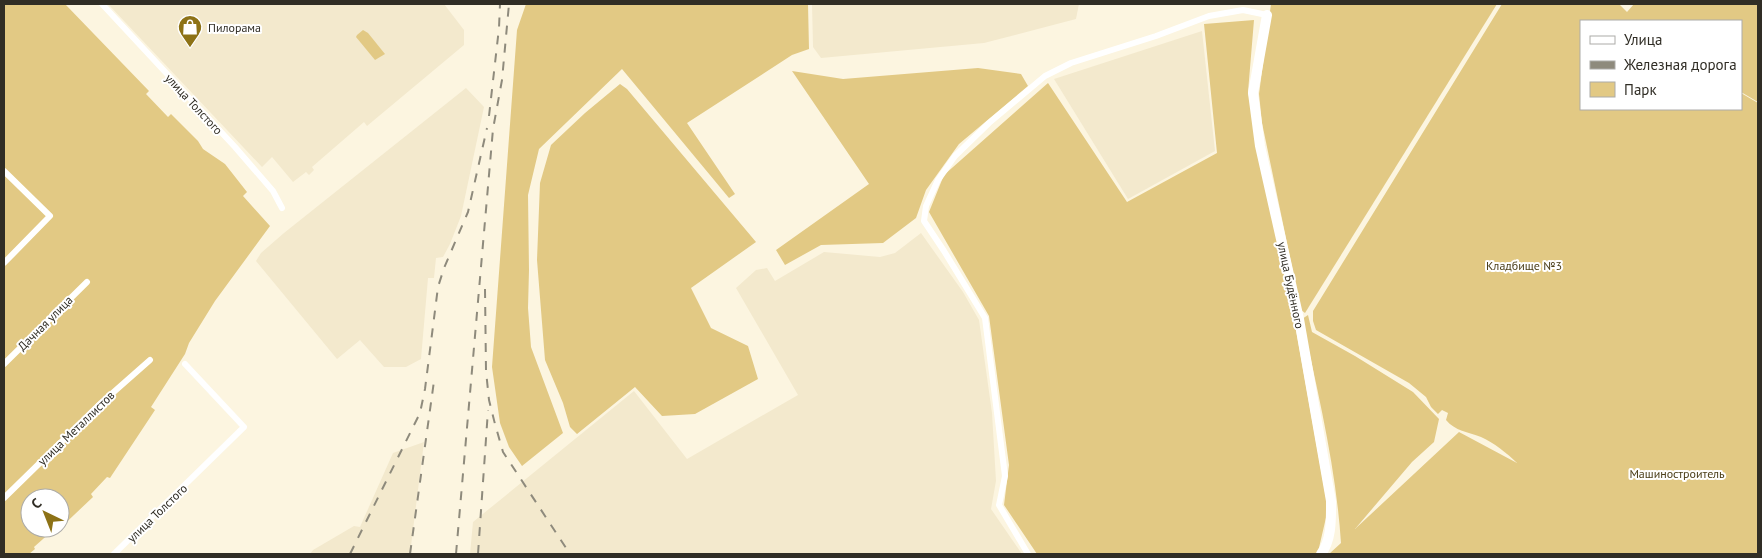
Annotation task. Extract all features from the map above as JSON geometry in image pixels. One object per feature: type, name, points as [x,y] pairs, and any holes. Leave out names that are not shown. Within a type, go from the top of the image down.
[{"type":"main road","name":"улица Будённого","points":[[1267,15],[1253,93],[1260,146],[1299,319],[1332,501],[1331,526],[1325,552]]},
{"type":"street","name":"улица Толстого","points":[[102,4],[273,191],[282,208]]},
{"type":"street","points":[[1028,554],[999,506],[1005,476],[985,318],[924,221],[928,200],[938,180],[956,156],[989,123],[1045,76],[1071,63],[1156,36],[1209,16],[1243,10],[1267,15]]},
{"type":"street","points":[[4,171],[50,216],[4,263]]},
{"type":"street","name":"Дачная улица","points":[[4,364],[87,282]]},
{"type":"street","name":"улица Металлистов","points":[[4,498],[99,405],[150,360]]},
{"type":"street","name":"улица Толстого","points":[[114,554],[244,427],[185,364]]},
{"type":"shaded area","points":[[108,4],[444,4],[464,30],[464,45],[367,126],[364,122],[312,167],[314,170],[309,175],[306,172],[293,182],[272,157],[262,167]]},
{"type":"shaded area","points":[[812,4],[1079,4],[1076,19],[984,43],[821,58],[813,47]]},
{"type":"shaded area","points":[[1202,31],[1215,151],[1128,199],[1054,79]]},
{"type":"shaded area","points":[[466,88],[484,107],[461,216],[443,257],[436,258],[434,278],[428,278],[421,359],[406,367],[384,367],[360,340],[337,359],[256,261],[261,253],[284,233]]},
{"type":"shaded area","points":[[921,233],[963,292],[979,320],[992,413],[996,481],[991,509],[1022,554],[470,554],[473,522],[634,391],[687,459],[798,395],[736,288],[756,270],[767,268],[775,281],[824,252],[880,257],[895,253]]},
{"type":"shaded area","points":[[424,442],[410,554],[310,554],[313,550],[354,526],[360,527],[393,453]]},
{"type":"green space","points":[[4,4],[65,4],[149,91],[146,94],[168,117],[171,114],[198,141],[203,149],[225,164],[247,192],[243,196],[270,226],[215,301],[189,343],[185,354],[151,407],[155,410],[110,478],[107,477],[91,494],[93,497],[70,519],[70,488],[20,488],[20,538],[44,538],[29,554],[4,554]]},
{"type":"green space","points":[[526,4],[808,4],[809,49],[792,55],[687,123],[735,194],[729,198],[622,69],[539,149],[528,195],[528,308],[531,347],[563,433],[522,466],[509,447],[500,423],[492,367],[517,30]]},
{"type":"green space","points":[[1271,4],[1497,4],[1305,313],[1301,310],[1262,123],[1259,94]]},
{"type":"green space","points":[[1502,4],[1619,4],[1627,12],[1634,4],[1758,4],[1758,102],[1742,93],[1742,20],[1580,20],[1580,110],[1742,110],[1742,94],[1758,103],[1758,554],[1329,554],[1341,543],[1339,515],[1326,430],[1302,319],[1308,315],[1312,332],[1413,392],[1439,419],[1434,442],[1412,462],[1355,529],[1459,432],[1517,463],[1490,442],[1453,427],[1446,420],[1448,413],[1442,410],[1438,414],[1431,407],[1426,397],[1409,383],[1316,330],[1313,321],[1313,311]]},
{"type":"green space","points":[[1254,20],[1248,92],[1296,330],[1328,509],[1318,552],[1316,554],[1037,554],[1004,505],[1009,465],[989,316],[929,212],[944,175],[1048,83],[1127,202],[1217,153],[1204,24]]},
{"type":"green space","points":[[363,30],[368,33],[385,54],[375,60],[356,37]]},
{"type":"green space","points":[[978,68],[1021,74],[1028,86],[959,144],[926,190],[916,218],[883,243],[821,245],[785,265],[776,250],[869,184],[792,71],[843,79]]},
{"type":"green space","points":[[620,84],[627,89],[756,242],[691,288],[711,328],[748,346],[758,379],[695,414],[662,416],[635,387],[577,434],[570,427],[563,403],[545,360],[537,260],[540,183],[551,145]]},
{"type":"railway","points":[[489,116],[500,4]]},
{"type":"railway","points":[[456,554],[493,129],[502,80],[509,4]]},
{"type":"railway","points":[[350,554],[420,413],[425,389],[438,287],[468,212],[487,128]]},
{"type":"railway","points":[[485,289],[486,371],[489,400],[503,452],[570,554]]},
{"type":"railway","points":[[410,554],[434,381]]},
{"type":"railway","points":[[478,554],[488,410]]},
{"type":"place","name":"Пилорама","points":[[190,48]]},
{"type":"park label","name":"Кладбище №3","points":[[1524,265]]},
{"type":"park label","name":"Машиностроитель","points":[[1677,473]]}]
